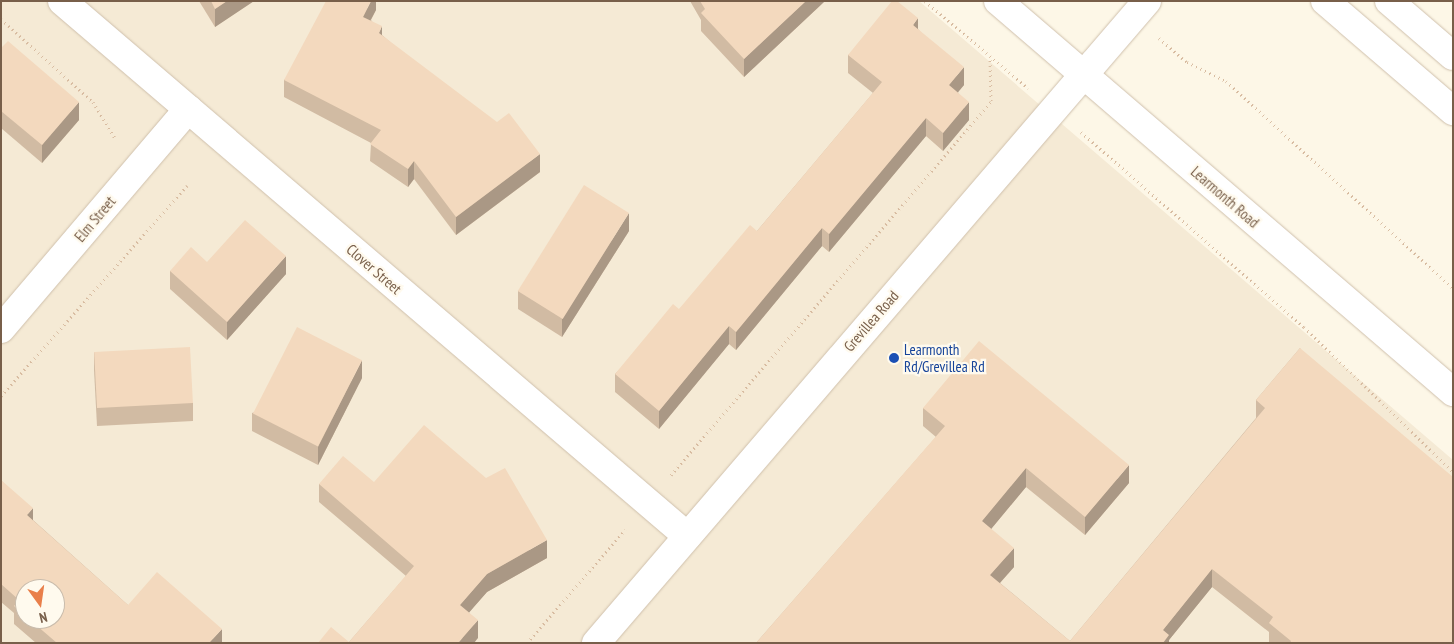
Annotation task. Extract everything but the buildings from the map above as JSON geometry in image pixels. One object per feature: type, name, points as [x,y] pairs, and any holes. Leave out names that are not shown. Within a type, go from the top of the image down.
[{"type":"street","name":"Clover Street","points":[[62,1],[687,536]]},
{"type":"street","name":"Learmonth Road","points":[[998,1],[1453,392]]},
{"type":"street","name":"Grevillea Road","points":[[596,643],[1082,74],[1147,1]]},
{"type":"street","points":[[1326,1],[1453,111]]},
{"type":"street","points":[[1388,1],[1453,56]]},
{"type":"street","name":"Elm Street","points":[[1,328],[188,109]]},
{"type":"path","points":[[925,1],[990,58],[1053,108],[1304,327],[1453,472]]},
{"type":"path","points":[[1,19],[93,102],[116,135],[113,142]]},
{"type":"path","points":[[527,643],[648,504],[991,100],[990,58]]},
{"type":"path","points":[[1186,62],[1232,86],[1453,288]]},
{"type":"path","points":[[1,396],[187,186]]},
{"type":"shaded area","points":[[1,1],[919,1],[1453,460],[1453,643],[1,643]]},
{"type":"place","name":"Learmonth Rd/Grevillea Rd","points":[[894,358]]}]
